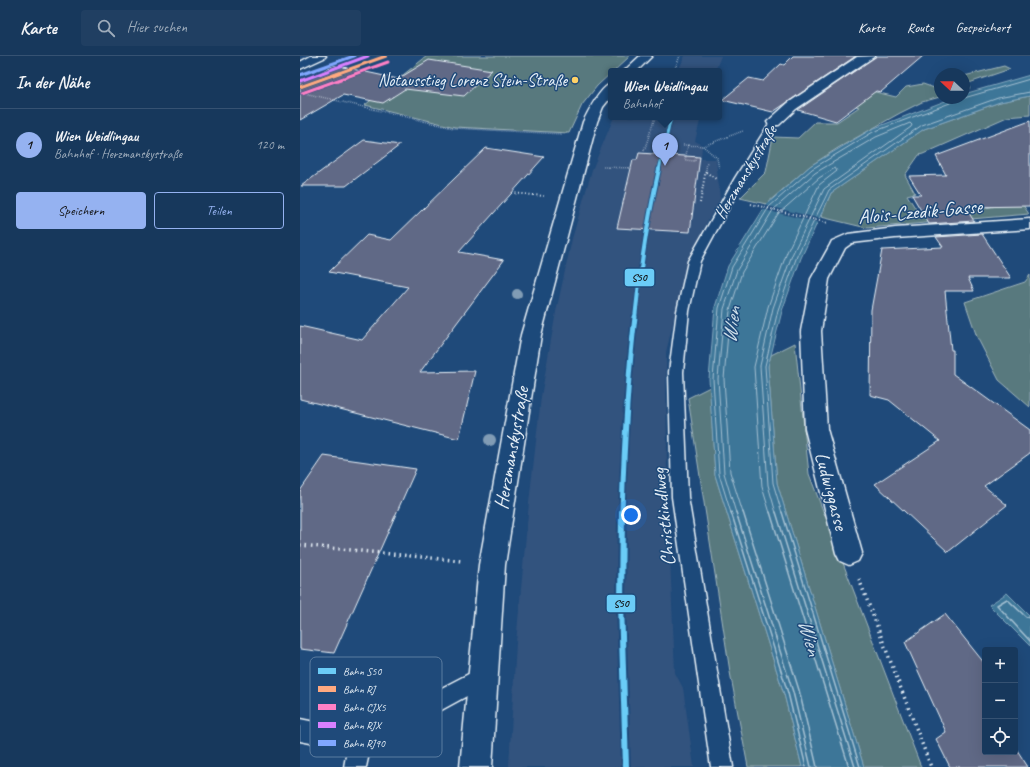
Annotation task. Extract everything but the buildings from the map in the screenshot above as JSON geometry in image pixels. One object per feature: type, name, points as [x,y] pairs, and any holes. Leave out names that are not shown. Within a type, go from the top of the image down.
[{"type":"street","points":[[300,66],[320,56]]},
{"type":"street","points":[[633,68],[646,56]]},
{"type":"street","name":"Herzmanskystraße","points":[[774,122],[792,106],[861,59],[869,56]]},
{"type":"street","name":"Herzmanskystraße","points":[[476,767],[492,565],[531,335],[575,135],[590,122],[597,107],[608,92]]},
{"type":"street","name":"Alois-Czedik-Gasse","points":[[816,430],[811,331],[820,279],[838,245],[848,239],[895,233],[1030,224]]},
{"type":"street","name":"Ludwiggasse","points":[[816,430],[849,553]]},
{"type":"lane","name":"Herzmanskystraße","points":[[694,261],[736,185],[774,122]]},
{"type":"lane","name":"Christkindlweg","points":[[694,261],[683,311],[676,372],[680,497],[722,767]]},
{"type":"lane","points":[[442,698],[482,677]]},
{"type":"lane","points":[[300,730],[310,732]]},
{"type":"lane","points":[[355,767],[357,757]]},
{"type":"path","points":[[675,68],[680,56]]},
{"type":"path","points":[[300,92],[454,128],[575,135]]},
{"type":"path","points":[[644,151],[654,120]]},
{"type":"path","points":[[683,145],[703,146],[744,131]]},
{"type":"path","points":[[688,145],[685,160],[695,161],[696,156]]},
{"type":"path","points":[[597,166],[631,168]]},
{"type":"path","points":[[706,172],[716,178]]},
{"type":"path","points":[[512,193],[544,196]]},
{"type":"path","points":[[748,204],[833,224]]},
{"type":"path","points":[[300,545],[466,562]]},
{"type":"path","points":[[849,553],[931,767]]},
{"type":"shaded area","points":[[685,56],[721,56],[716,68],[679,68]]},
{"type":"shaded area","points":[[613,120],[700,120],[695,141],[702,145],[701,159],[716,159],[720,199],[707,222],[687,266],[666,352],[667,489],[675,673],[683,688],[694,767],[509,767],[516,643],[529,503],[541,397],[556,312],[572,239],[592,170]]},
{"type":"green space","points":[[427,56],[630,56],[617,68],[608,68],[608,76],[597,86],[582,105],[569,133],[455,127],[365,105]]},
{"type":"green space","points":[[1004,66],[1010,69],[970,83],[970,74]]},
{"type":"green space","points":[[842,84],[896,97],[906,87],[923,84],[934,88],[934,99],[922,102],[900,113],[838,148],[810,166],[766,204],[740,198],[766,172],[773,137],[798,138],[815,122],[837,122],[859,107],[824,95]]},
{"type":"green space","points":[[1030,96],[1030,115],[1007,117],[919,155],[905,175],[915,193],[907,195],[919,214],[973,210],[1021,202],[1029,214],[867,228],[821,217],[831,193],[924,129],[1000,102]]},
{"type":"green space","points":[[1030,275],[1030,407],[999,380],[977,337],[965,302],[1025,282]]},
{"type":"green space","points":[[795,343],[809,474],[921,767],[864,767],[777,483],[768,366],[771,355]]},
{"type":"green space","points":[[710,387],[715,475],[784,694],[802,767],[748,767],[730,672],[688,398]]},
{"type":"water","name":"Wien","points":[[1030,75],[1030,96],[1000,102],[924,129],[831,193],[801,258],[782,311],[768,366],[777,483],[864,767],[802,767],[784,694],[715,475],[709,379],[715,307],[728,266],[766,205],[810,166],[872,129],[937,104],[970,104],[970,92]]},
{"type":"water","points":[[1007,593],[1030,616],[1030,646],[989,605]]},
{"type":"pier","points":[[764,205],[822,219],[820,223],[761,209]]},
{"type":"rail line","name":"RJ90","points":[[300,75],[354,56]]},
{"type":"rail line","name":"RJX","points":[[300,81],[368,56]]},
{"type":"rail line","name":"RJ","points":[[300,87],[386,56]]},
{"type":"rail line","name":"CJX5","points":[[302,93],[388,62]]},
{"type":"rail line","name":"S50","points":[[626,767],[621,604],[621,522],[624,440],[630,358],[639,277],[653,197],[670,120]]},
{"type":"place","name":"Notausstieg Lorenz Stein-Straße","points":[[575,80]]},
{"type":"place","name":"Wien Weidlingau","points":[[665,166]]}]
